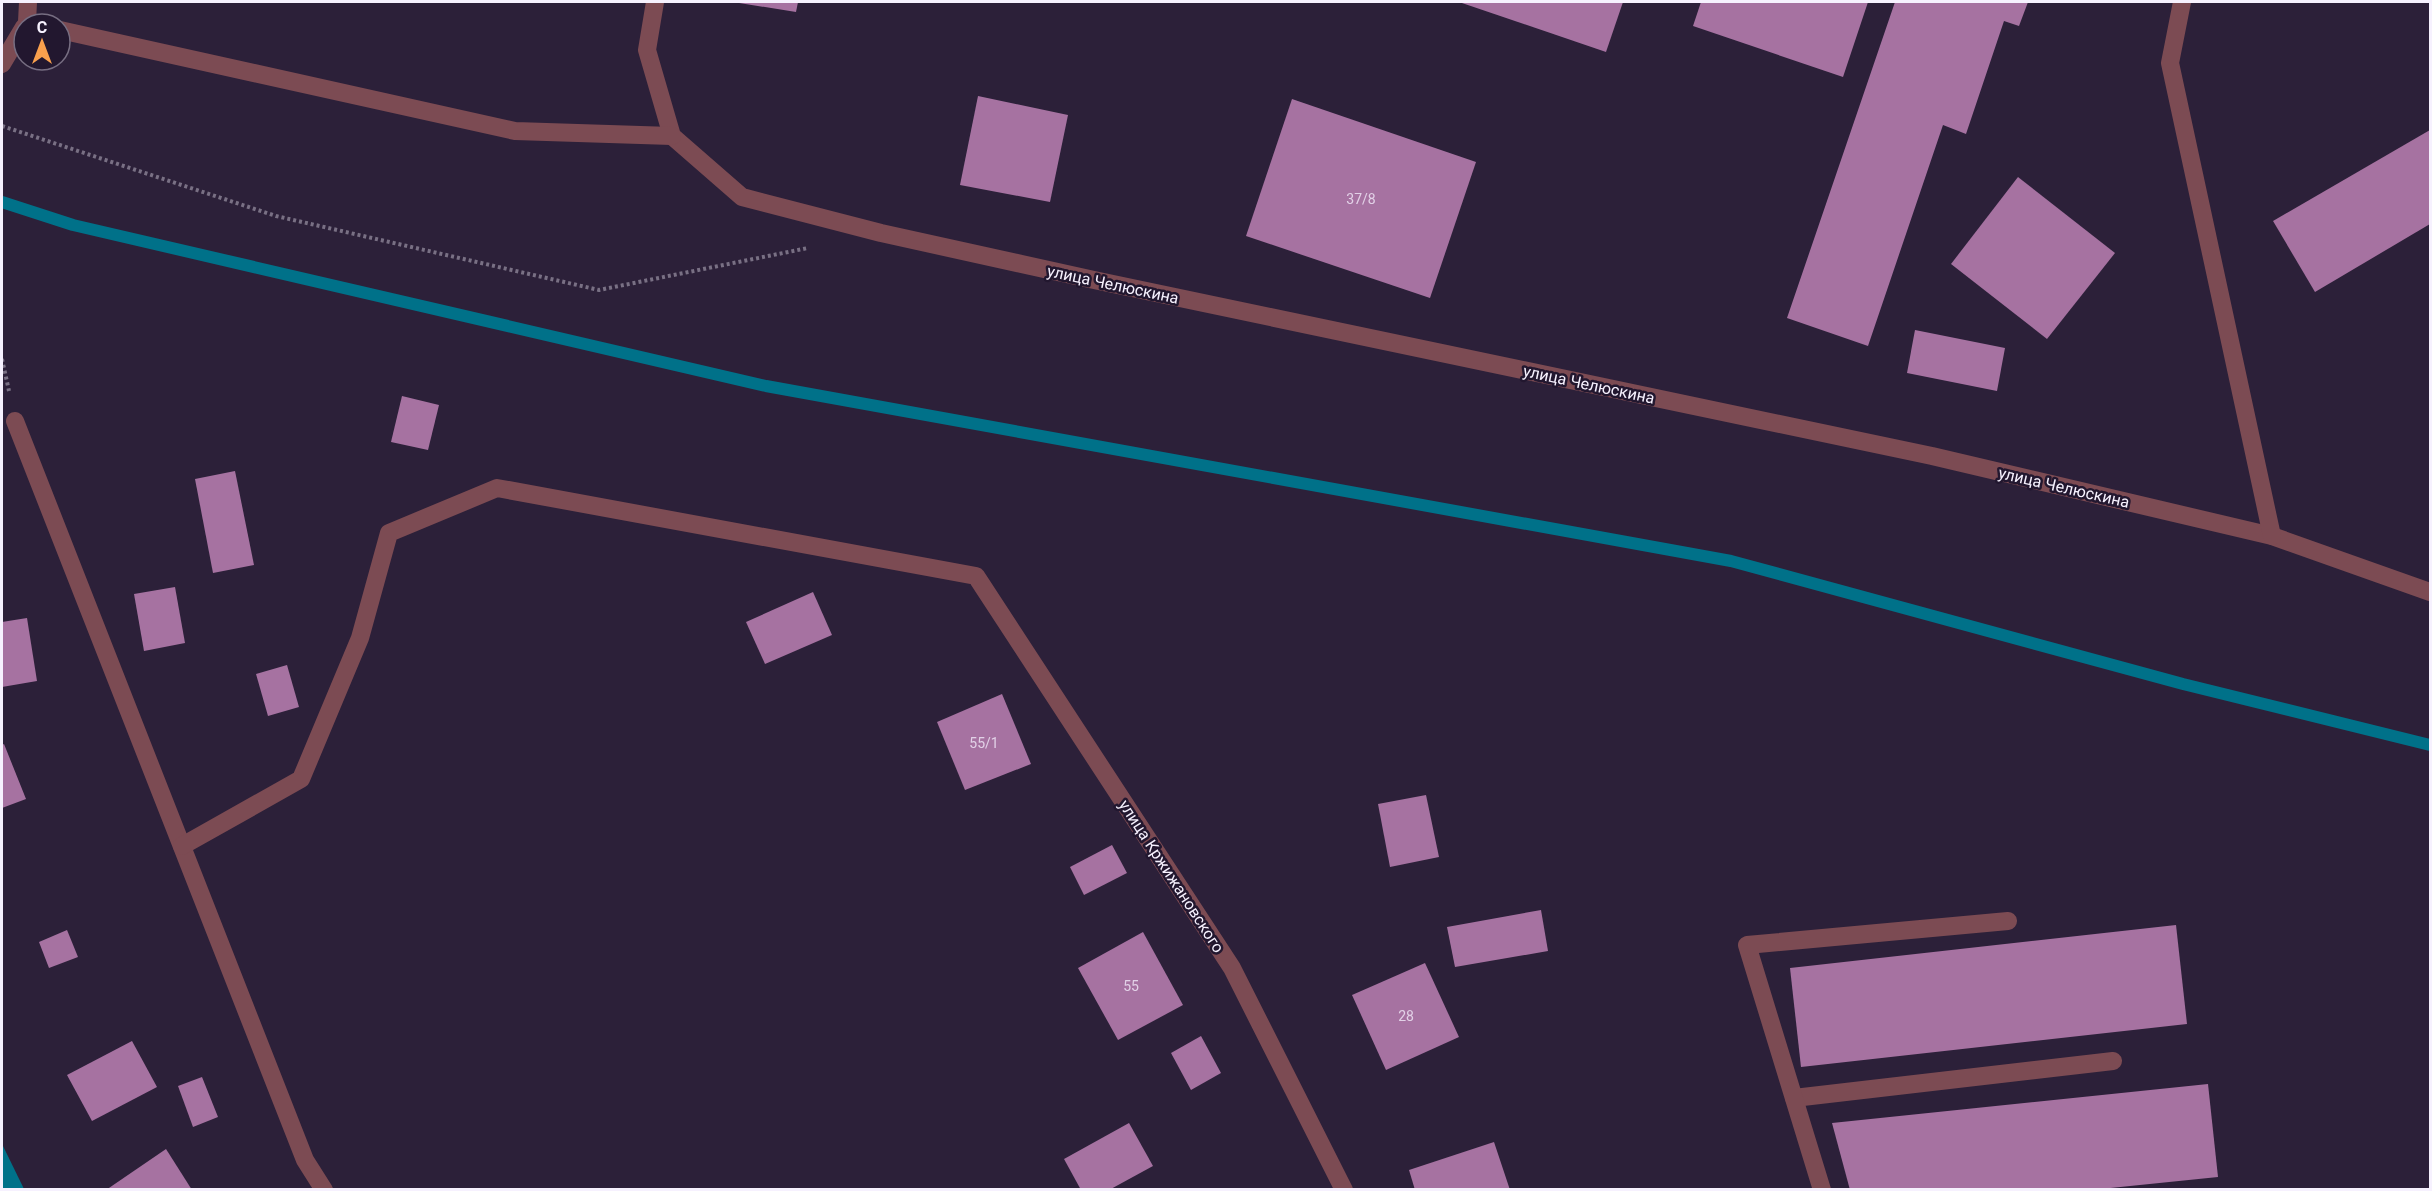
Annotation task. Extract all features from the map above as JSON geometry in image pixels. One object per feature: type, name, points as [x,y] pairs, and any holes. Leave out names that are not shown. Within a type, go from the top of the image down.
[{"type":"street","points":[[72,33],[515,131],[672,136],[647,50],[654,2]]},
{"type":"street","points":[[2182,2],[2170,63],[2272,536]]},
{"type":"street","points":[[2,64],[12,49]]},
{"type":"street","name":"улица Челюскина","points":[[672,136],[742,197],[881,233],[1094,280],[1932,456],[2272,536],[2430,592]]},
{"type":"street","points":[[15,421],[305,1160],[324,1190]]},
{"type":"street","name":"улица Кржижановского","points":[[182,846],[301,779],[360,638],[389,533],[497,488],[976,576],[1232,968],[1344,1190]]},
{"type":"street","points":[[1822,1190],[1747,945],[2008,921]]},
{"type":"street","points":[[1794,1098],[2113,1061]]},
{"type":"path","points":[[2,126],[276,216],[599,290],[811,247]]},
{"type":"water","points":[[2,1144],[24,1189],[2,1189]]},
{"type":"building","points":[[733,2],[798,2],[796,12]]},
{"type":"building","points":[[1459,2],[1623,2],[1606,52]]},
{"type":"building","points":[[1701,2],[1868,2],[1843,77],[1693,26]]},
{"type":"building","points":[[1895,2],[2028,2],[2019,26],[2004,21],[1966,134],[1943,125],[1868,346],[1787,318]]},
{"type":"building","points":[[978,96],[1068,115],[1050,202],[960,185]]},
{"type":"building","points":[[1292,99],[1476,162],[1430,298],[1246,236]]},
{"type":"building","points":[[2430,130],[2430,224],[2315,292],[2273,221]]},
{"type":"building","points":[[2018,177],[2115,253],[2047,339],[1951,264]]},
{"type":"building","points":[[1915,330],[2005,348],[1997,391],[1907,373]]},
{"type":"building","points":[[402,396],[439,405],[428,450],[391,442]]},
{"type":"building","points":[[235,471],[254,565],[213,573],[195,479]]},
{"type":"building","points":[[175,587],[185,643],[144,651],[134,594]]},
{"type":"building","points":[[813,592],[832,635],[765,664],[746,622]]},
{"type":"building","points":[[27,618],[37,681],[2,687],[2,622]]},
{"type":"building","points":[[287,665],[299,707],[268,716],[256,674]]},
{"type":"building","points":[[1002,694],[1031,764],[965,790],[937,722]]},
{"type":"building","points":[[4,744],[26,799],[2,808],[2,745]]},
{"type":"building","points":[[1426,795],[1439,857],[1390,867],[1378,804]]},
{"type":"building","points":[[1112,845],[1127,873],[1084,895],[1070,867]]},
{"type":"building","points":[[1541,910],[1548,951],[1455,967],[1447,927]]},
{"type":"building","points":[[2176,925],[2187,1024],[1801,1067],[1790,968]]},
{"type":"building","points":[[67,930],[78,957],[49,968],[39,942]]},
{"type":"building","points":[[1143,932],[1183,1005],[1118,1040],[1078,968]]},
{"type":"building","points":[[1425,963],[1459,1037],[1386,1070],[1352,995]]},
{"type":"building","points":[[1201,1036],[1221,1073],[1191,1090],[1171,1053]]},
{"type":"building","points":[[132,1041],[157,1087],[92,1121],[67,1075]]},
{"type":"building","points":[[202,1077],[218,1117],[193,1127],[178,1086]]},
{"type":"building","points":[[2208,1084],[2218,1177],[2091,1190],[1850,1190],[1832,1123]]},
{"type":"building","points":[[1129,1123],[1153,1166],[1109,1190],[1081,1190],[1064,1159]]},
{"type":"building","points":[[1494,1142],[1510,1190],[1415,1190],[1409,1170]]},
{"type":"building","points":[[166,1149],[192,1190],[106,1190]]},
{"type":"waterway","points":[[2,202],[73,225],[766,386],[1731,561],[2183,684],[2430,745]]}]
